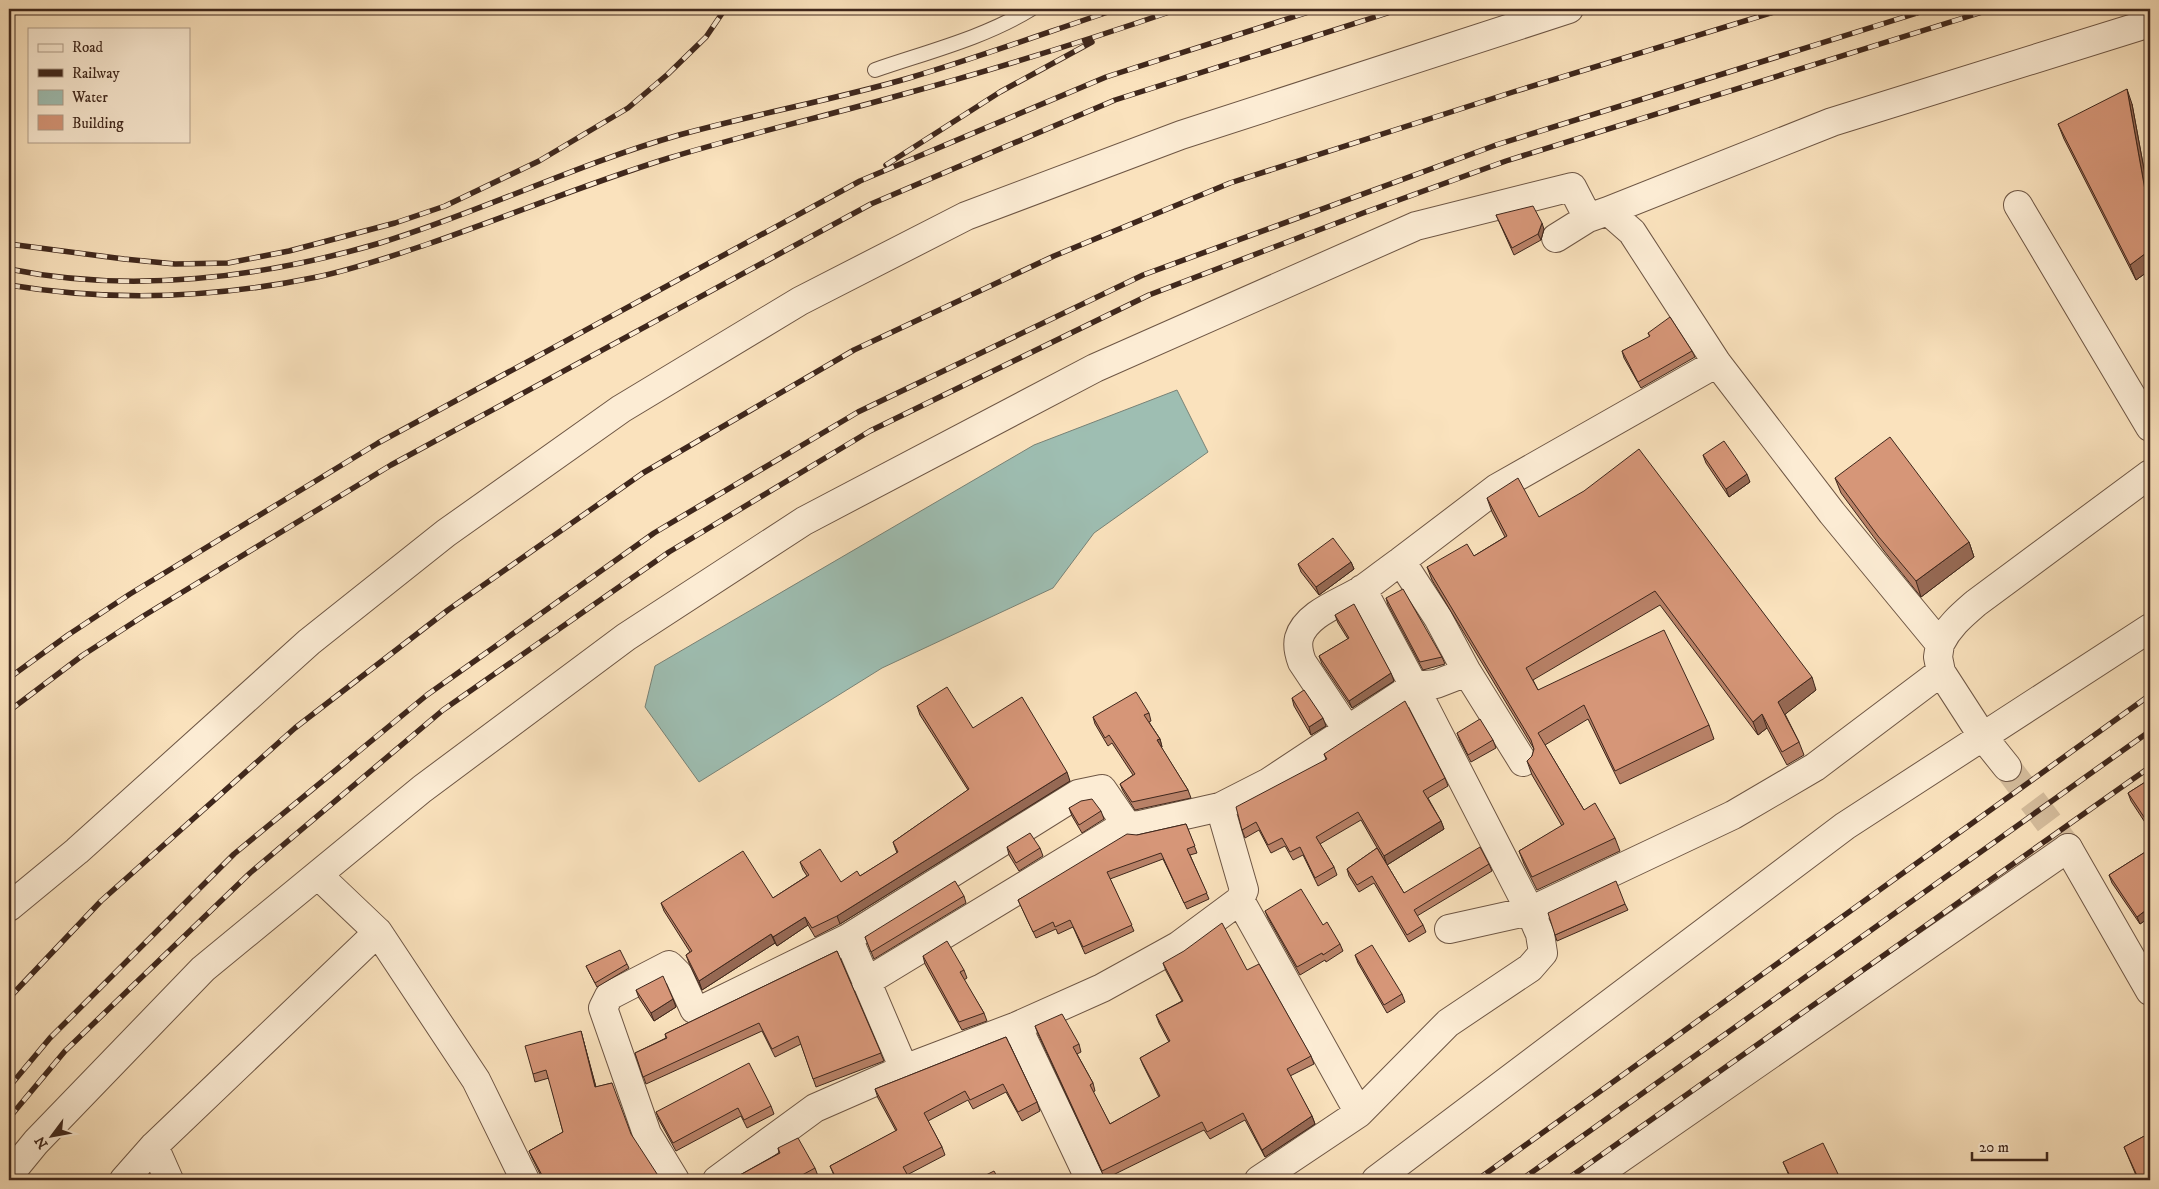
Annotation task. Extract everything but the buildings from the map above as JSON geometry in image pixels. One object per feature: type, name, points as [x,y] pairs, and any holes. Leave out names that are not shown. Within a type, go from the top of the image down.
[{"type":"street","points":[[9,907],[77,851],[309,642],[446,534],[620,409],[800,301],[966,216],[1181,135],[1569,9]]},
{"type":"street","points":[[1556,238],[1598,214],[1832,122],[2150,23]]},
{"type":"street","points":[[9,1175],[36,1142],[203,970],[422,789],[626,637],[804,521],[1095,368],[1416,226],[1572,187],[1598,214],[1632,232],[1717,362],[1832,513],[1940,644]]},
{"type":"street","points":[[2018,205],[2150,427]]},
{"type":"street","points":[[1346,728],[1302,662],[1298,651],[1299,639],[1303,630],[1317,616],[1362,589],[1496,488],[1717,362]]},
{"type":"street","points":[[2006,767],[1983,738],[1941,672],[1938,657],[1940,644],[1951,625],[1976,603],[2150,474]]},
{"type":"street","points":[[1401,561],[1438,618],[1468,672],[1523,762]]},
{"type":"street","points":[[1260,1180],[1359,1113],[1448,1023],[1530,968],[1544,953],[1540,934],[1530,911],[1362,589]]},
{"type":"street","points":[[1376,1180],[1845,826],[2150,628]]},
{"type":"street","points":[[866,982],[1126,824],[1136,826],[1220,807],[1269,782],[1346,728],[1414,686],[1436,684],[1468,672]]},
{"type":"street","points":[[1448,929],[1530,911],[1699,832],[1774,793],[1815,767],[1941,672]]},
{"type":"street","points":[[675,1180],[644,1124],[603,1008],[609,996],[669,965],[678,974],[694,1009],[703,1009],[848,938],[1078,794],[1102,789],[1126,824]]},
{"type":"street","points":[[717,1180],[815,1108],[904,1069],[1017,1026],[1102,988],[1178,946],[1240,900],[1244,890],[1220,807]]},
{"type":"street","points":[[1589,1180],[2068,848],[2143,960],[2150,991]]},
{"type":"street","points":[[318,875],[378,932],[476,1080],[525,1180]]},
{"type":"street","points":[[1240,900],[1359,1113]]},
{"type":"street","points":[[124,1180],[154,1146],[378,932]]},
{"type":"street","points":[[848,938],[904,1069]]},
{"type":"street","points":[[1017,1026],[1090,1180]]},
{"type":"street","points":[[154,1146],[169,1180]]},
{"type":"lane","points":[[875,70],[978,34],[1011,21],[1031,9]]},
{"type":"water","points":[[1177,390],[1208,452],[1094,533],[1053,588],[882,668],[699,782],[645,707],[655,666],[1034,445]]},
{"type":"tunnel","points":[[2007,767],[2068,848]]},
{"type":"railway","points":[[9,244],[175,264],[228,263],[289,251],[395,223],[445,206],[539,161],[628,108],[668,74],[706,37],[725,9]]},
{"type":"railway","points":[[9,269],[55,276],[149,281],[242,273],[335,255],[418,231],[603,160],[679,135],[909,78],[1117,9]]},
{"type":"railway","points":[[9,285],[86,294],[163,295],[241,290],[331,274],[428,244],[669,158],[973,75],[1178,9]]},
{"type":"railway","points":[[9,678],[68,635],[130,594],[378,443],[860,181],[1106,77],[1318,9]]},
{"type":"railway","points":[[9,711],[83,655],[145,615],[391,465],[871,204],[1115,100],[1400,9]]},
{"type":"railway","points":[[9,998],[101,901],[295,728],[448,610],[643,473],[854,350],[1054,256],[1230,183],[1513,92],[1784,9]]},
{"type":"railway","points":[[9,1087],[50,1038],[234,854],[427,695],[654,533],[858,412],[1143,275],[1496,145],[1930,9]]},
{"type":"railway","points":[[9,1118],[65,1051],[250,873],[443,710],[669,552],[870,431],[1149,295],[1363,213],[1506,161],[1992,9]]},
{"type":"railway","points":[[886,165],[1000,92],[1092,42]]},
{"type":"railway","points":[[1477,1180],[2150,695]]},
{"type":"railway","points":[[1521,1180],[2150,731]]},
{"type":"railway","points":[[1566,1180],[2150,767]]}]
